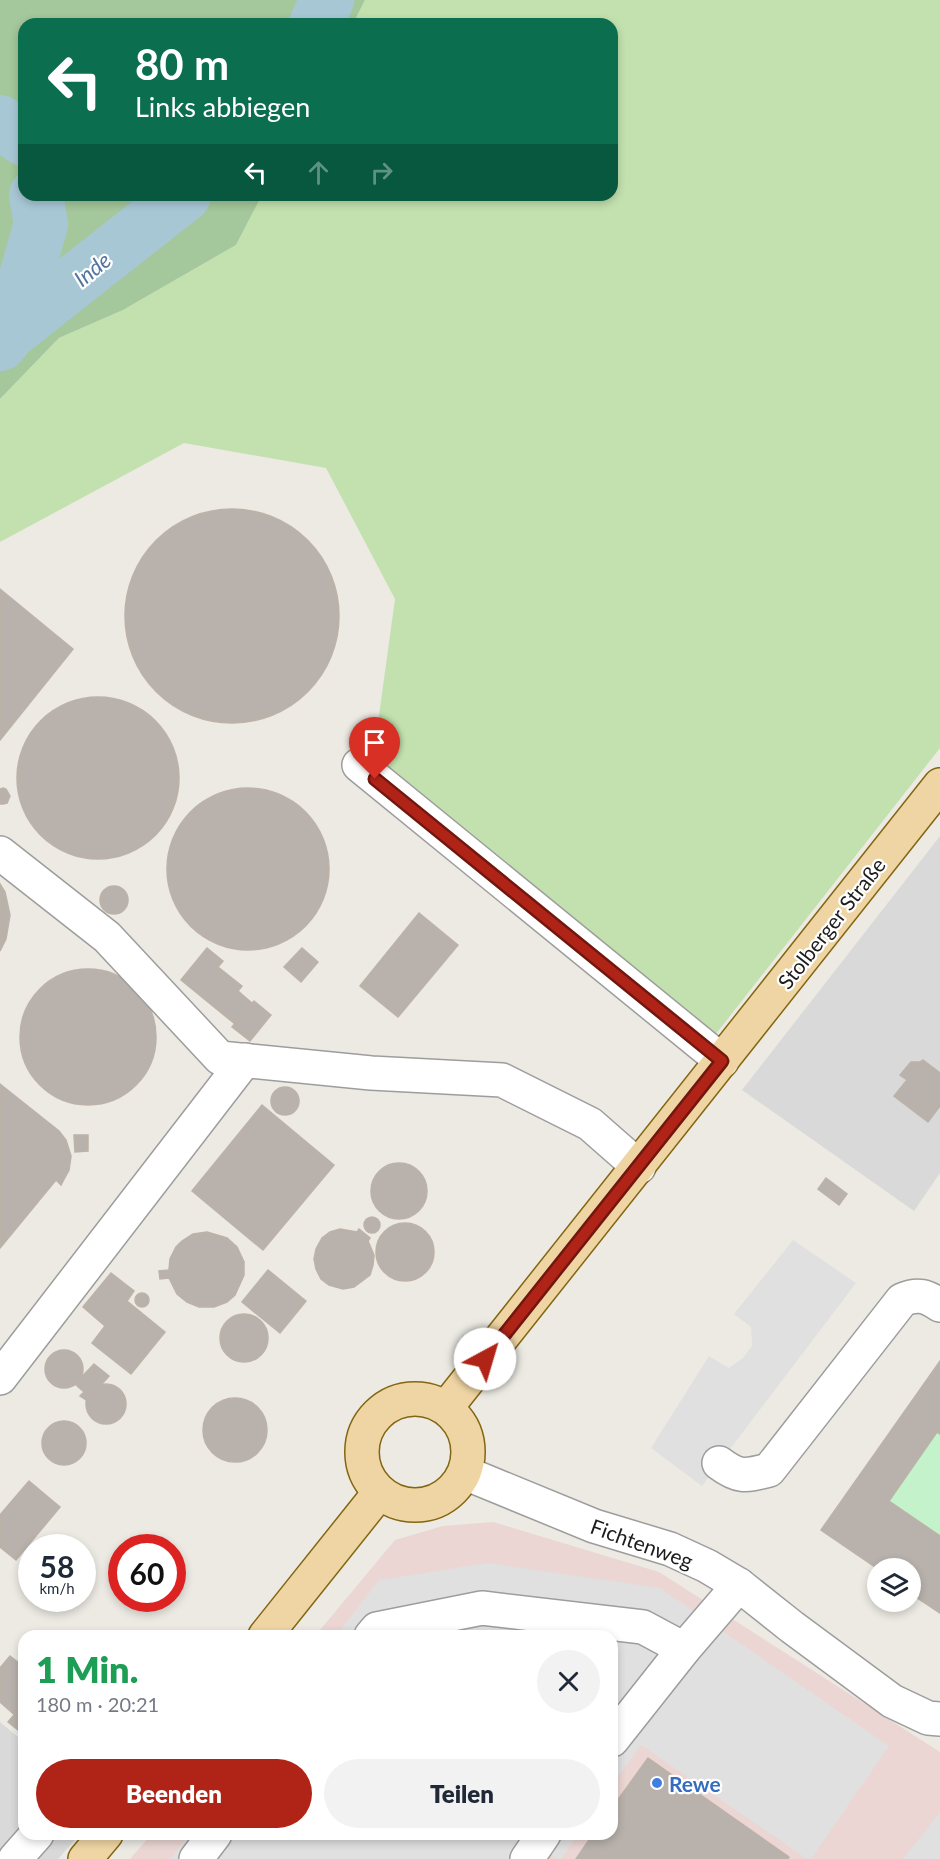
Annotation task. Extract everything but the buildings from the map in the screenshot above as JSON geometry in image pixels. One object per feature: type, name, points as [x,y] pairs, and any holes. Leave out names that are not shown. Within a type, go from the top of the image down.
[{"type":"main road","name":"Stolberger Straße","points":[[446,1408],[940,785]]},
{"type":"main road","points":[[413,1399],[430,1401],[446,1408],[457,1419],[464,1431],[468,1445],[465,1473],[447,1494],[425,1504],[408,1504],[391,1499],[380,1492],[366,1472],[363,1441],[370,1425],[381,1411],[396,1403],[413,1399]]},
{"type":"main road","points":[[270,1630],[380,1492]]},
{"type":"street","points":[[359,765],[722,1061]]},
{"type":"street","points":[[0,853],[107,937],[220,1058],[371,1073],[501,1080],[590,1125],[639,1167]]},
{"type":"street","points":[[0,1378],[244,1060]]},
{"type":"street","points":[[719,1463],[734,1474],[750,1474],[769,1470],[902,1300],[913,1295],[927,1296],[940,1305]]},
{"type":"street","name":"Fichtenweg","points":[[465,1473],[594,1526],[670,1549],[706,1566],[739,1585],[892,1701],[928,1718],[940,1719]]},
{"type":"street","points":[[618,1732],[684,1649],[739,1585]]},
{"type":"street","points":[[395,1630],[483,1608],[643,1627],[684,1649]]},
{"type":"street","points":[[15,1859],[32,1840]]},
{"type":"street","points":[[196,1859],[210,1840]]},
{"type":"street","points":[[526,1859],[540,1840]]},
{"type":"shaded area","points":[[940,836],[940,1173],[914,1211],[742,1090]]},
{"type":"shaded area","points":[[793,1240],[856,1283],[702,1486],[651,1448],[709,1356],[729,1368],[743,1358],[752,1346],[751,1327],[734,1314]]},
{"type":"shaded area","points":[[493,1522],[659,1572],[940,1752],[940,1859],[130,1859],[147,1840],[618,1840],[618,1630],[320,1630],[395,1540],[443,1526]]},
{"type":"shaded area","points":[[488,1563],[660,1588],[889,1746],[811,1859],[807,1859],[641,1745],[618,1777],[618,1630],[341,1630],[379,1580]]},
{"type":"shaded area","points":[[0,1722],[18,1737],[18,1840],[75,1840],[58,1859],[0,1859]]},
{"type":"shaded area","points":[[940,1812],[940,1859],[903,1859]]},
{"type":"shaded area","points":[[185,1840],[574,1840],[561,1859],[557,1859],[546,1851],[540,1859],[170,1859]]},
{"type":"green space","points":[[0,0],[365,0],[356,18],[18,18],[18,201],[259,201],[236,245],[123,310],[59,338],[0,399]]},
{"type":"green space","points":[[365,0],[940,0],[940,748],[701,1053],[370,781],[395,599],[326,468],[184,443],[0,542],[0,399],[59,338],[123,310],[236,245],[259,201],[618,201],[618,18],[356,18]]},
{"type":"green space","points":[[937,1432],[940,1434],[940,1536],[889,1501]]},
{"type":"waterway","name":"Inde","points":[[319,18],[327,0]]},
{"type":"waterway","points":[[0,122],[18,135]]},
{"type":"waterway","points":[[10,332],[41,224],[37,201]]},
{"type":"waterway","name":"Inde","points":[[0,344],[10,332],[176,201]]},
{"type":"place","name":"Rewe","points":[[657,1783]]},
{"type":"route","points":[[375,779],[722,1061],[485,1359]]}]
